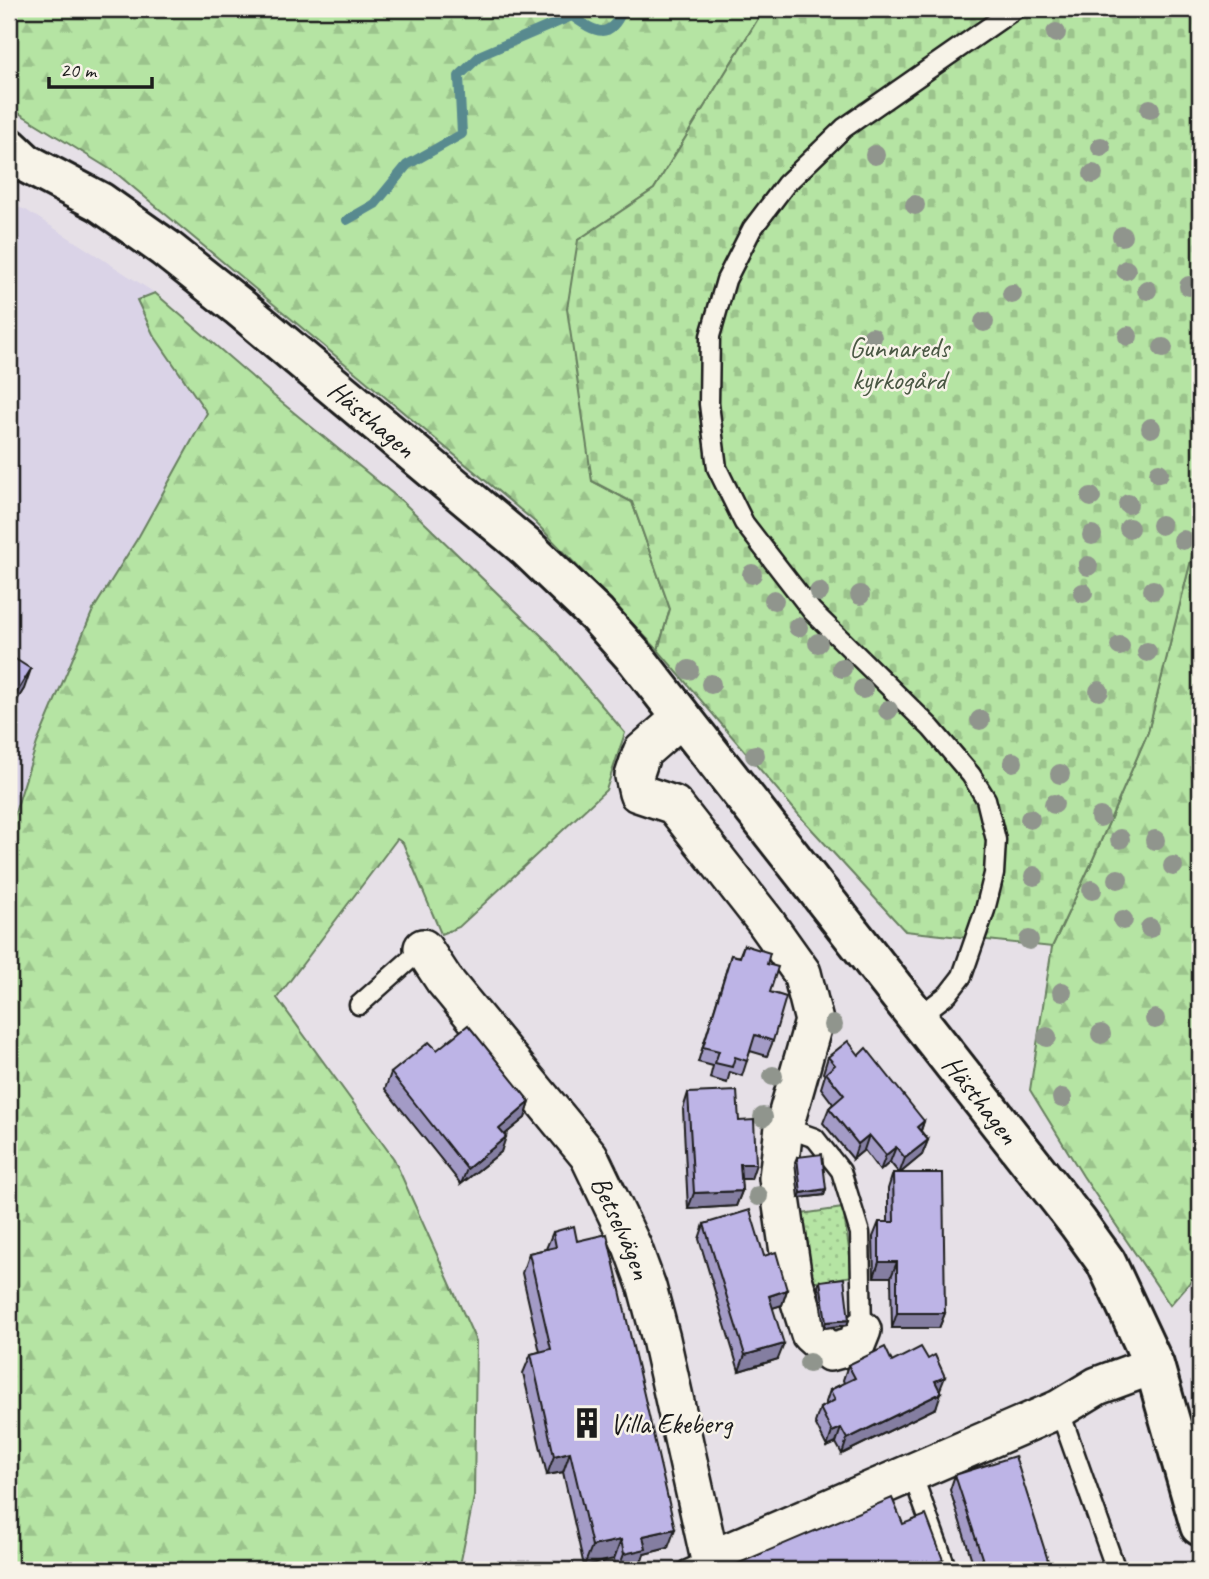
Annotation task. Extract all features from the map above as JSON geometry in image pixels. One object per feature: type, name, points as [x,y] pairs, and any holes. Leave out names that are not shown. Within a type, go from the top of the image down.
[{"type":"street","name":"Hästhagen","points":[[15,157],[100,202],[238,306],[528,549],[597,615],[637,660],[1106,1262],[1154,1365],[1200,1526]]},
{"type":"street","points":[[682,717],[642,752],[634,776],[638,793],[674,805],[765,921],[802,974],[814,1021],[784,1127],[778,1178],[793,1279],[810,1334],[830,1352],[856,1345],[862,1330]]},
{"type":"street","name":"Betselvägen","points":[[422,948],[444,981],[589,1156],[632,1246],[647,1287],[661,1339],[702,1567],[911,1471],[1059,1409],[1097,1385],[1154,1365]]},
{"type":"lane","points":[[917,1018],[948,994],[962,976],[985,910],[994,874],[996,840],[986,799],[971,775],[931,728],[812,611],[744,523],[717,468],[709,404],[710,336],[726,280],[752,229],[786,184],[844,128],[1015,9]]},
{"type":"lane","points":[[359,1005],[422,948]]},
{"type":"lane","points":[[784,1127],[815,1138],[841,1171],[860,1233],[862,1330]]},
{"type":"lane","points":[[1059,1409],[1116,1570]]},
{"type":"lane","points":[[911,1471],[947,1570]]},
{"type":"shaded area","points":[[9,204],[26,210],[155,293],[137,300],[153,334],[207,413],[139,536],[93,610],[37,743],[9,832]]},
{"type":"green space","points":[[9,9],[764,9],[654,189],[578,240],[592,481],[632,502],[670,609],[658,650],[535,522],[116,173],[9,107]]},
{"type":"green space","name":"Gunnareds kyrkogård","points":[[764,9],[1200,9],[1200,524],[1148,732],[1052,947],[905,931],[805,822],[658,650],[670,609],[632,502],[592,481],[567,309],[578,240],[654,189]]},
{"type":"green space","points":[[155,293],[281,402],[403,502],[547,641],[625,733],[606,790],[459,927],[441,934],[403,843],[397,839],[277,998],[394,1159],[476,1341],[474,1497],[459,1570],[9,1570],[9,832],[37,743],[93,610],[139,536],[207,413],[153,334],[137,300]]},
{"type":"green space","points":[[1200,524],[1200,1271],[1170,1305],[1083,1176],[1030,1090],[1052,947],[1148,732]]},
{"type":"green space","points":[[843,1208],[853,1276],[804,1284],[794,1215]]},
{"type":"building","points":[[9,655],[31,669],[9,705]]},
{"type":"building","points":[[744,945],[770,953],[767,964],[778,967],[770,992],[786,997],[773,1041],[755,1035],[747,1061],[735,1057],[732,1067],[715,1063],[719,1051],[703,1047],[731,955],[740,957]]},
{"type":"building","points":[[468,1025],[530,1102],[499,1129],[506,1137],[467,1169],[391,1073],[429,1042],[437,1050]]},
{"type":"building","points":[[848,1041],[859,1055],[866,1048],[924,1121],[917,1127],[928,1140],[905,1158],[896,1147],[886,1155],[869,1135],[858,1144],[829,1108],[844,1095],[826,1073],[835,1065],[828,1057]]},
{"type":"building","points":[[737,1091],[739,1121],[754,1120],[756,1164],[740,1164],[742,1191],[694,1193],[688,1093]]},
{"type":"building","points":[[822,1154],[826,1189],[801,1193],[797,1157]]},
{"type":"building","points":[[893,1173],[943,1173],[945,1313],[897,1313],[897,1262],[879,1262],[879,1222],[894,1222]]},
{"type":"building","points":[[750,1210],[764,1256],[776,1252],[787,1290],[769,1296],[784,1344],[745,1355],[704,1224]]},
{"type":"building","name":"Villa Ekeberg","points":[[574,1226],[577,1241],[607,1234],[675,1529],[643,1536],[646,1549],[624,1554],[621,1540],[592,1546],[570,1452],[554,1456],[531,1354],[551,1349],[529,1253],[556,1247],[553,1232]]},
{"type":"building","points":[[844,1278],[849,1320],[826,1322],[820,1281]]},
{"type":"building","points":[[885,1347],[892,1362],[921,1347],[928,1359],[935,1355],[945,1377],[935,1381],[941,1393],[847,1439],[841,1428],[832,1432],[820,1408],[835,1400],[830,1390],[855,1378],[848,1365]]},
{"type":"building","points":[[1015,1456],[1051,1570],[986,1570],[955,1475]]},
{"type":"building","points":[[892,1498],[903,1524],[926,1515],[943,1560],[923,1570],[732,1570],[730,1567]]},
{"type":"waterway","points":[[347,220],[375,204],[407,165],[462,134],[459,76],[481,55],[572,16],[595,30],[607,30],[613,26],[623,9]]},
{"type":"place","name":"Villa Ekeberg","points":[[587,1423]]}]
